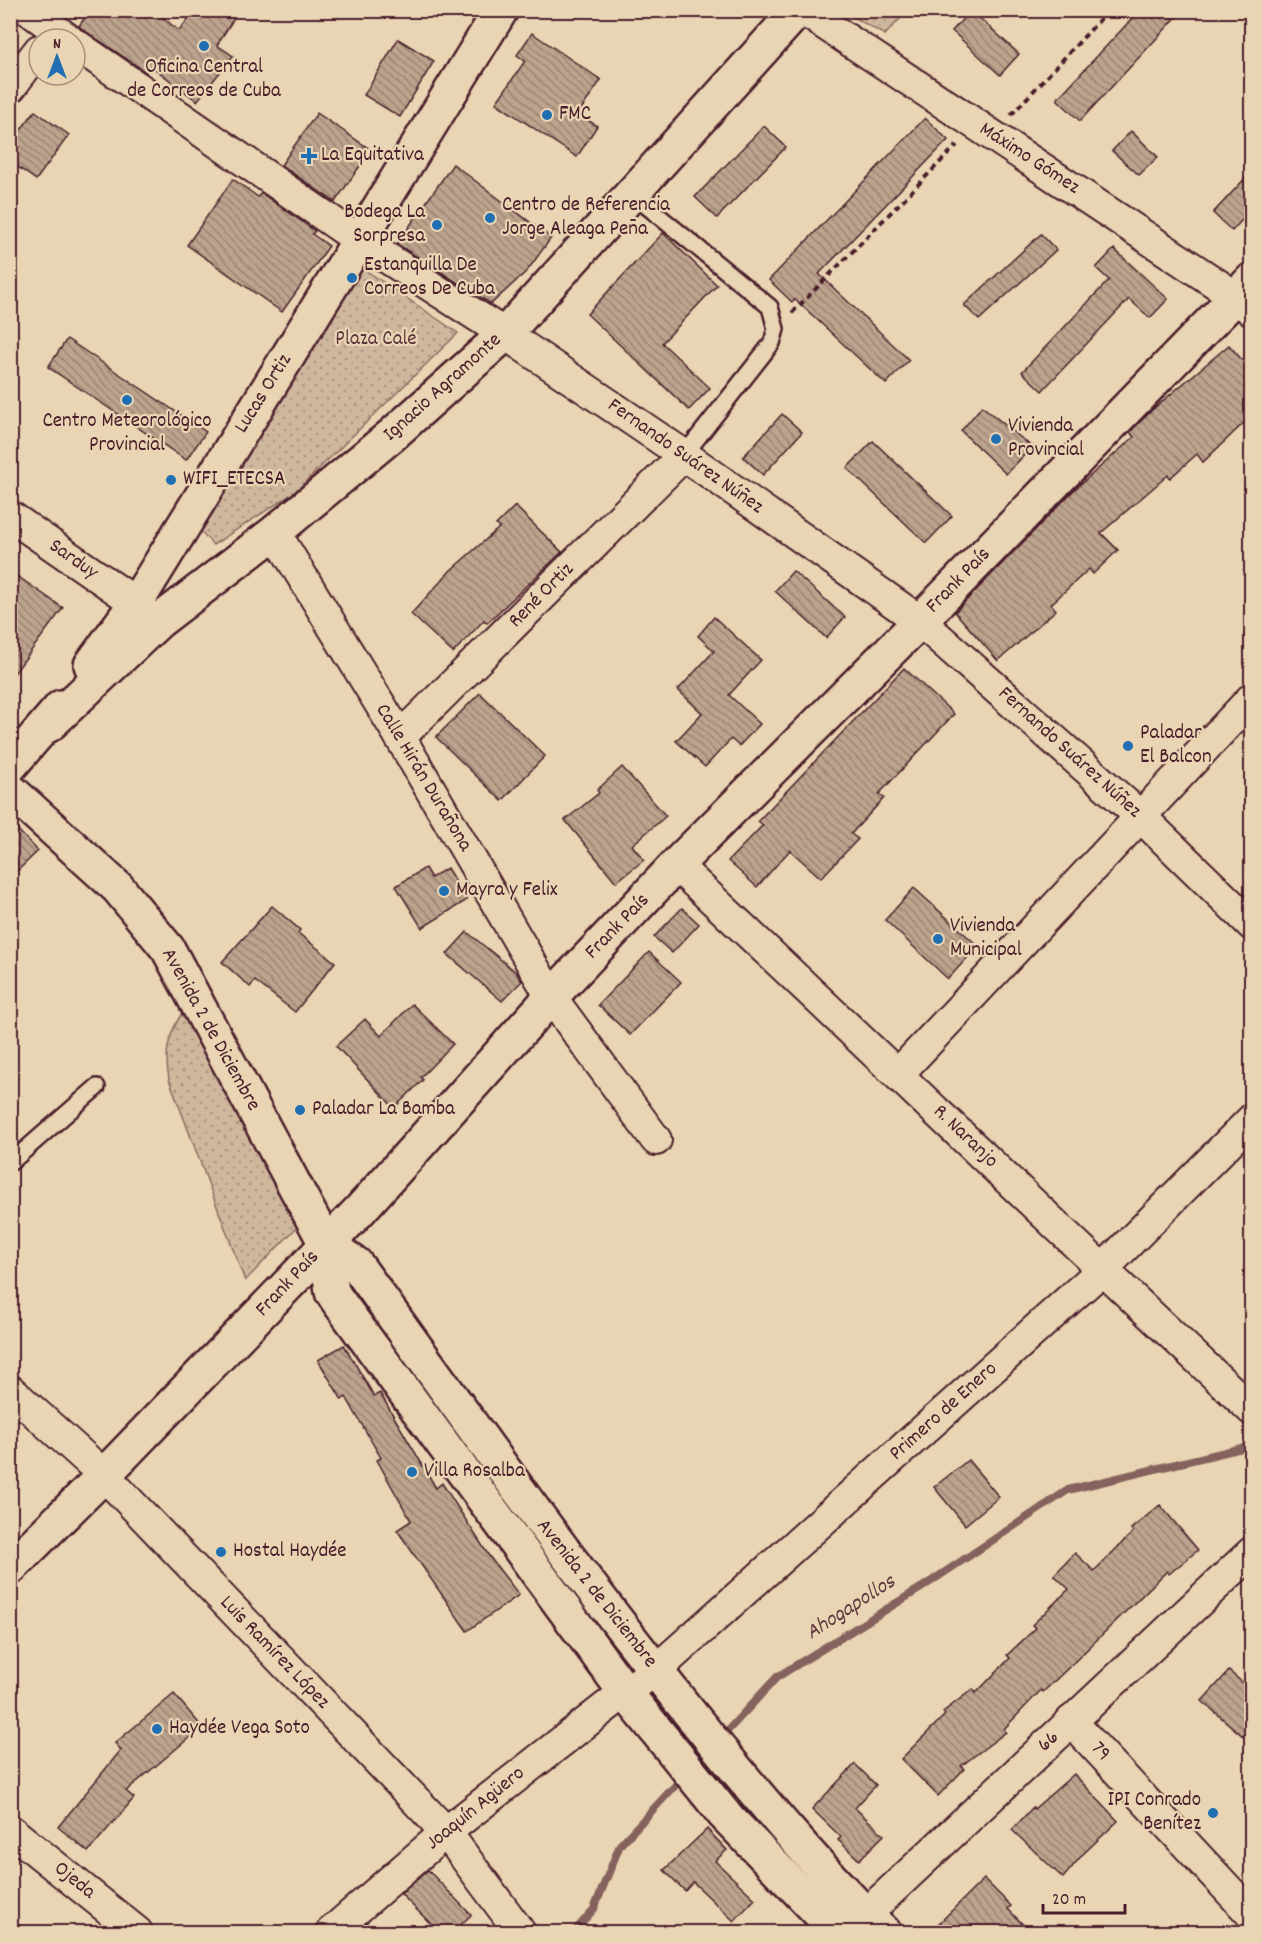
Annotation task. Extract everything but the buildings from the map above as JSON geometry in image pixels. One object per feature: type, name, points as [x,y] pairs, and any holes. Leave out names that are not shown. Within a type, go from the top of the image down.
[{"type":"main road","name":"Lucas Ortiz","points":[[10,766],[147,613],[359,240],[501,10]]},
{"type":"main road","name":"Ignacio Agramonte","points":[[147,613],[275,532],[392,435],[505,334],[798,10]]},
{"type":"main road","name":"Frank País","points":[[10,1568],[104,1475],[360,1210],[551,997],[676,865],[1246,296]]},
{"type":"main road","name":"Avenida 2 de Diciembre","points":[[10,790],[118,888],[168,949],[326,1244],[332,1292],[631,1700],[724,1814],[858,1928]]},
{"type":"main road","points":[[356,1264],[350,1240],[360,1210]]},
{"type":"main road","name":"Avenida 2 de Diciembre","points":[[326,1244],[356,1264],[544,1527],[858,1928]]},
{"type":"main road","points":[[293,1280],[313,1282],[332,1292]]},
{"type":"street","name":"Fernando Suárez Núñez","points":[[29,10],[49,27]]},
{"type":"street","name":"Máximo Gómez","points":[[803,10],[985,130],[1246,296]]},
{"type":"street","name":"Fernando Suárez Núñez","points":[[87,55],[359,240],[505,334],[684,455],[920,621],[1140,816],[1251,926]]},
{"type":"street","points":[[10,88],[27,69]]},
{"type":"street","name":"René Ortiz","points":[[400,737],[684,455]]},
{"type":"street","name":"Sarduy","points":[[10,516],[147,613]]},
{"type":"street","name":"Calle Hirán Durañona","points":[[275,532],[400,737],[551,997],[656,1140]]},
{"type":"street","points":[[899,1073],[1251,698]]},
{"type":"street","name":"R. Naranjo","points":[[676,865],[899,1073],[1101,1270],[1251,1410]]},
{"type":"street","name":"Primero de Enero","points":[[631,1700],[661,1678],[1101,1270],[1251,1119]]},
{"type":"street","name":"Luis Ramírez López","points":[[10,1390],[104,1475],[446,1832],[520,1932]]},
{"type":"street","name":"66","points":[[858,1928],[1071,1721],[1251,1552]]},
{"type":"street","name":"Joaquín Agüero","points":[[331,1932],[446,1832],[631,1700]]},
{"type":"street","name":"79","points":[[1071,1721],[1251,1915]]},
{"type":"street","name":"Ojeda","points":[[10,1830],[137,1932]]},
{"type":"lane","points":[[632,194],[770,307],[776,329],[772,343],[684,455]]},
{"type":"lane","points":[[10,1163],[97,1087]]},
{"type":"path","points":[[776,329],[1109,10]]},
{"type":"green space","points":[[843,11],[907,11],[885,35]]},
{"type":"green space","name":"Plaza Calé","points":[[361,267],[458,333],[295,492],[213,545],[198,528]]},
{"type":"green space","points":[[182,1013],[301,1223],[245,1281],[169,1079],[168,1045],[173,1029]]},
{"type":"waterway","name":"Ahogapollos","points":[[719,1740],[777,1677],[924,1586],[1068,1490],[1246,1447]]},
{"type":"waterway","name":"Ahogapollos","points":[[574,1932],[594,1909],[620,1845],[685,1775]]},
{"type":"place","name":"Oficina Central de Correos de Cuba","points":[[204,46]]},
{"type":"place","name":"FMC","points":[[547,115]]},
{"type":"place","name":"La Equitativa","points":[[309,156]]},
{"type":"place","name":"Centro de Referencia Jorge Aleaga Peña","points":[[490,218]]},
{"type":"place","name":"Bodega La Sorpresa","points":[[437,225]]},
{"type":"place","name":"Estanquilla De Correos De Cuba","points":[[352,278]]},
{"type":"place","name":"Centro Meteorológico Provincial","points":[[127,400]]},
{"type":"place","name":"Vivienda Provincial","points":[[996,439]]},
{"type":"place","name":"WIFI_ETECSA","points":[[171,480]]},
{"type":"place","name":"Paladar El Balcon","points":[[1128,746]]},
{"type":"place","name":"Mayra y Felix","points":[[444,891]]},
{"type":"place","name":"Vivienda Municipal","points":[[938,939]]},
{"type":"place","name":"Paladar La Bamba","points":[[300,1110]]},
{"type":"place","name":"Villa Rosalba","points":[[412,1472]]},
{"type":"place","name":"Hostal Haydée","points":[[221,1552]]},
{"type":"place","name":"Haydée Vega Soto","points":[[157,1729]]},
{"type":"place","name":"IPI Conrado Benítez","points":[[1213,1813]]}]
